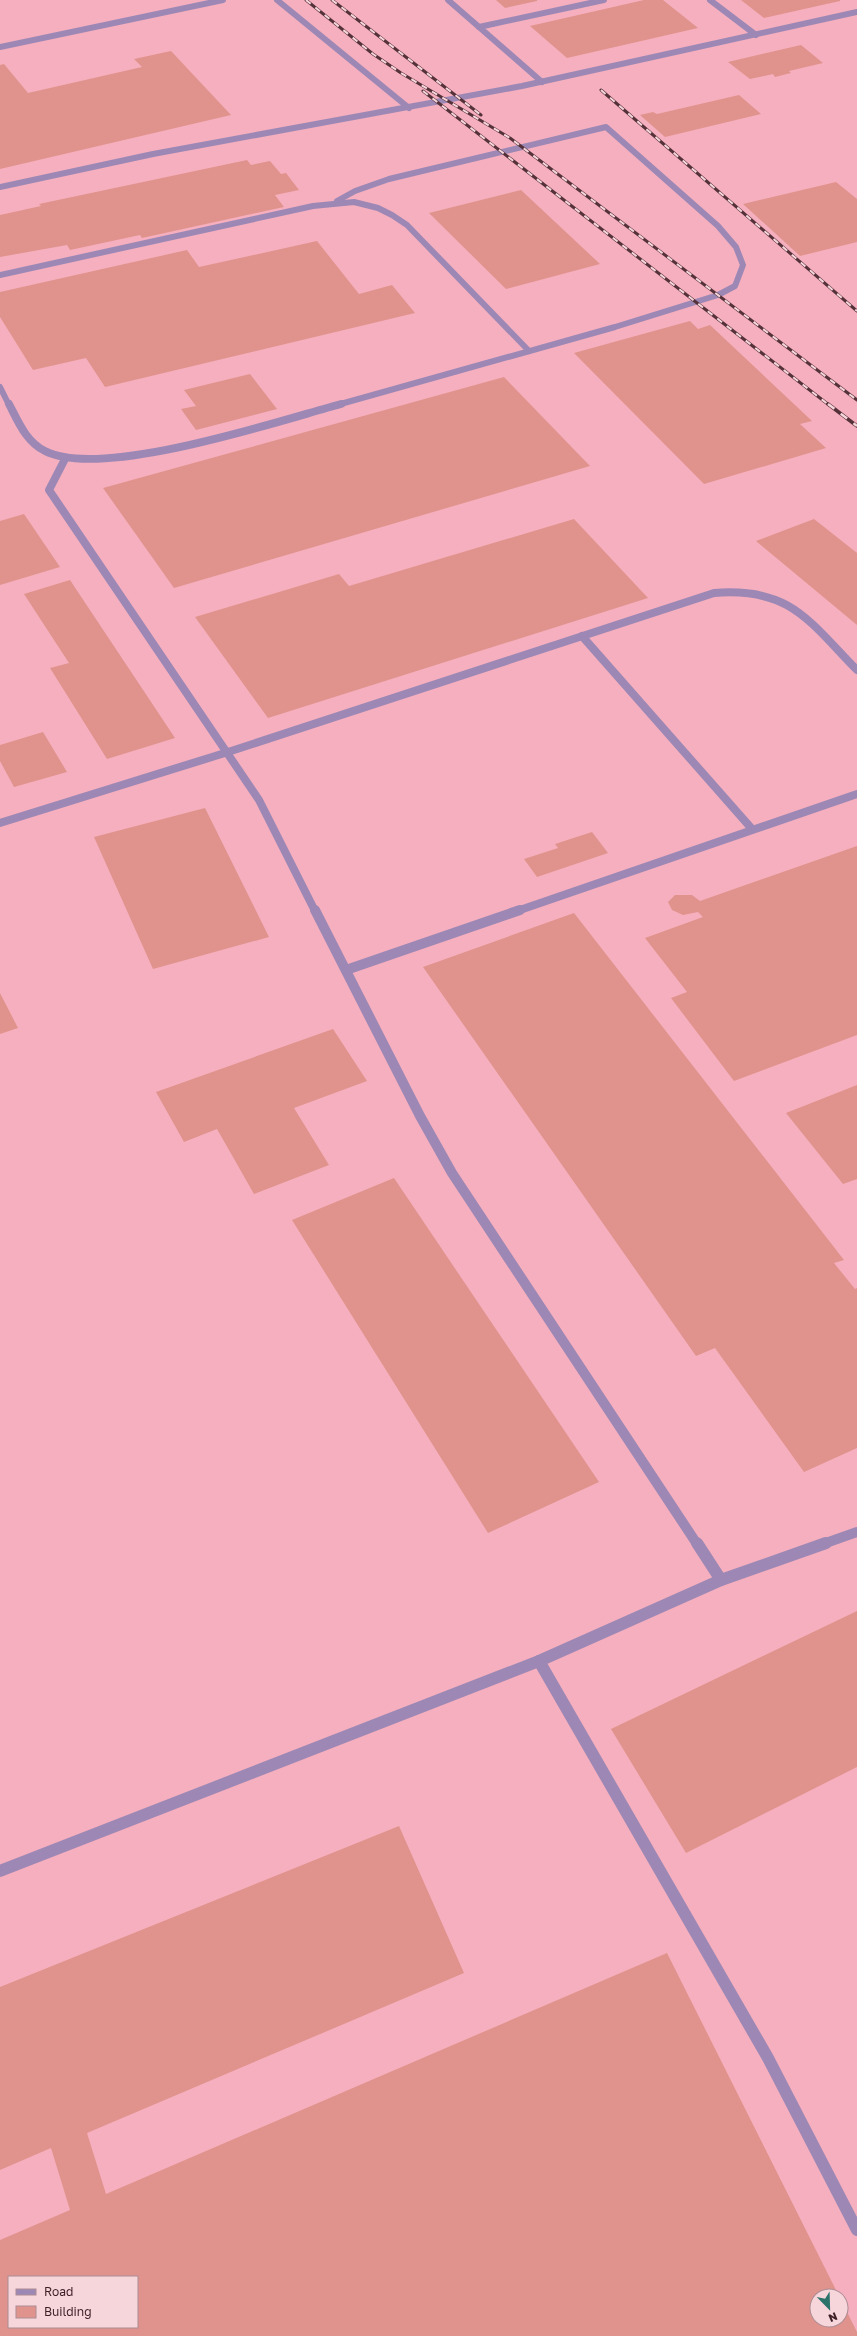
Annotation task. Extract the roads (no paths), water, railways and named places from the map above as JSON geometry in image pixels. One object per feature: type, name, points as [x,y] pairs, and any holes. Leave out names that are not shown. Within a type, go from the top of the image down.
[{"type":"street","points":[[0,47],[223,0]]},
{"type":"street","points":[[277,0],[410,108]]},
{"type":"street","points":[[448,0],[542,82]]},
{"type":"street","points":[[479,27],[604,0]]},
{"type":"street","points":[[710,0],[756,35]]},
{"type":"street","points":[[0,187],[231,139],[410,108],[542,82],[857,12]]},
{"type":"street","points":[[0,387],[26,436],[44,450],[65,458],[96,459],[184,447],[529,351],[718,294],[735,286],[744,265],[736,247],[718,226],[606,127],[389,179],[355,191],[336,201]]},
{"type":"street","points":[[0,275],[336,201],[363,201],[375,205],[407,225],[529,351]]},
{"type":"street","points":[[65,458],[49,490],[228,752],[259,800],[420,1116],[452,1173],[721,1580]]},
{"type":"street","points":[[0,824],[228,752],[714,593],[738,591],[760,593],[781,600],[797,612],[857,670]]},
{"type":"street","points":[[582,636],[752,829]]},
{"type":"street","points":[[346,970],[857,794]]},
{"type":"street","points":[[0,1872],[539,1661],[721,1580],[857,1532]]},
{"type":"street","points":[[539,1661],[768,2058],[857,2230]]},
{"type":"railway","points":[[306,0],[373,54],[401,73],[510,138],[857,400]]},
{"type":"railway","points":[[332,0],[481,115]]},
{"type":"railway","points":[[601,90],[857,311]]},
{"type":"railway","points":[[423,91],[829,405]]},
{"type":"railway","points":[[828,404],[857,426]]}]
